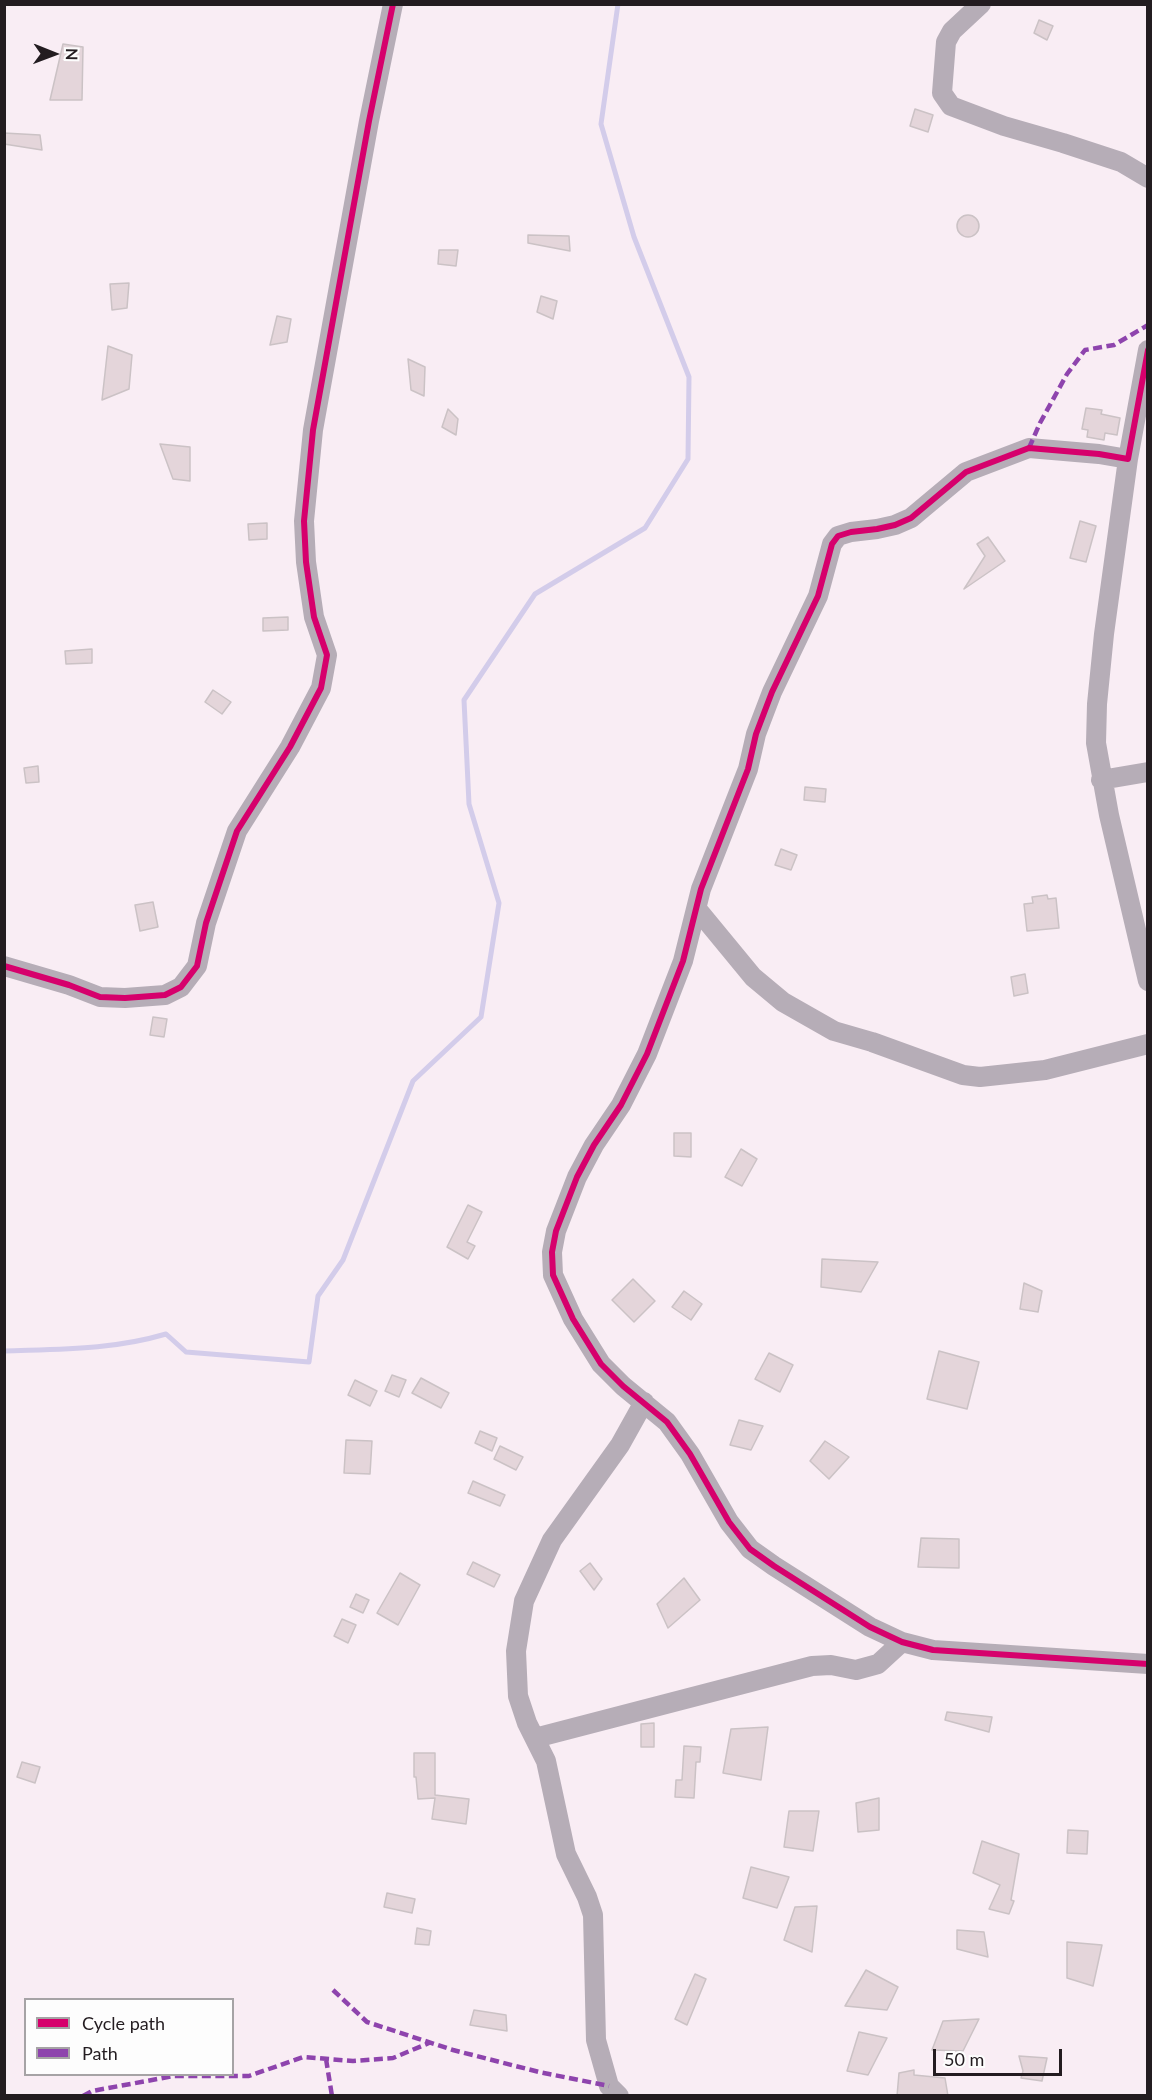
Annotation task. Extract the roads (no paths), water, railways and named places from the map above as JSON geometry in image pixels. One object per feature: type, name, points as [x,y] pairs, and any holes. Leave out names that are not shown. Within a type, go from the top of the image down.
[{"type":"street","points":[[4,966],[69,985],[100,997],[165,995],[182,987],[197,966],[206,923],[237,831],[290,747],[321,688],[327,655],[314,617],[306,562],[304,521],[313,430],[369,121],[393,4]]},
{"type":"street","points":[[981,4],[952,31],[946,42],[942,93],[951,106],[1004,126],[1121,162],[1148,178]]},
{"type":"street","points":[[1148,350],[1128,459],[1107,604],[1098,693],[1096,742],[1101,780],[1148,981]]},
{"type":"street","points":[[1128,459],[1056,449],[1029,448],[966,472],[911,518],[877,530],[851,532],[838,536],[832,544],[818,596],[772,692],[760,724],[748,770],[701,889],[683,961],[647,1054],[621,1105],[594,1145],[577,1177],[556,1231],[552,1252],[553,1275],[573,1319],[601,1364],[623,1386],[667,1422],[690,1454],[729,1522],[750,1549],[774,1566],[870,1627],[902,1642],[933,1650],[1148,1664]]},
{"type":"street","points":[[1101,780],[1148,772]]},
{"type":"street","points":[[697,909],[753,977],[783,1002],[834,1031],[872,1042],[963,1075],[980,1077],[1045,1070],[1148,1044]]},
{"type":"street","points":[[619,2096],[609,2086],[596,2040],[593,1915],[587,1896],[566,1854],[546,1761],[518,1696],[516,1651],[525,1600],[552,1539],[620,1445],[644,1402]]},
{"type":"street","points":[[535,1738],[812,1666],[831,1665],[856,1670],[878,1664],[902,1642]]},
{"type":"waterway","points":[[4,1351],[106,1346],[166,1334],[186,1352],[309,1362],[318,1296],[343,1260],[413,1081],[481,1017],[499,903],[469,804],[464,700],[535,594],[645,528],[688,459],[689,377],[634,237],[601,124],[618,4]]}]
